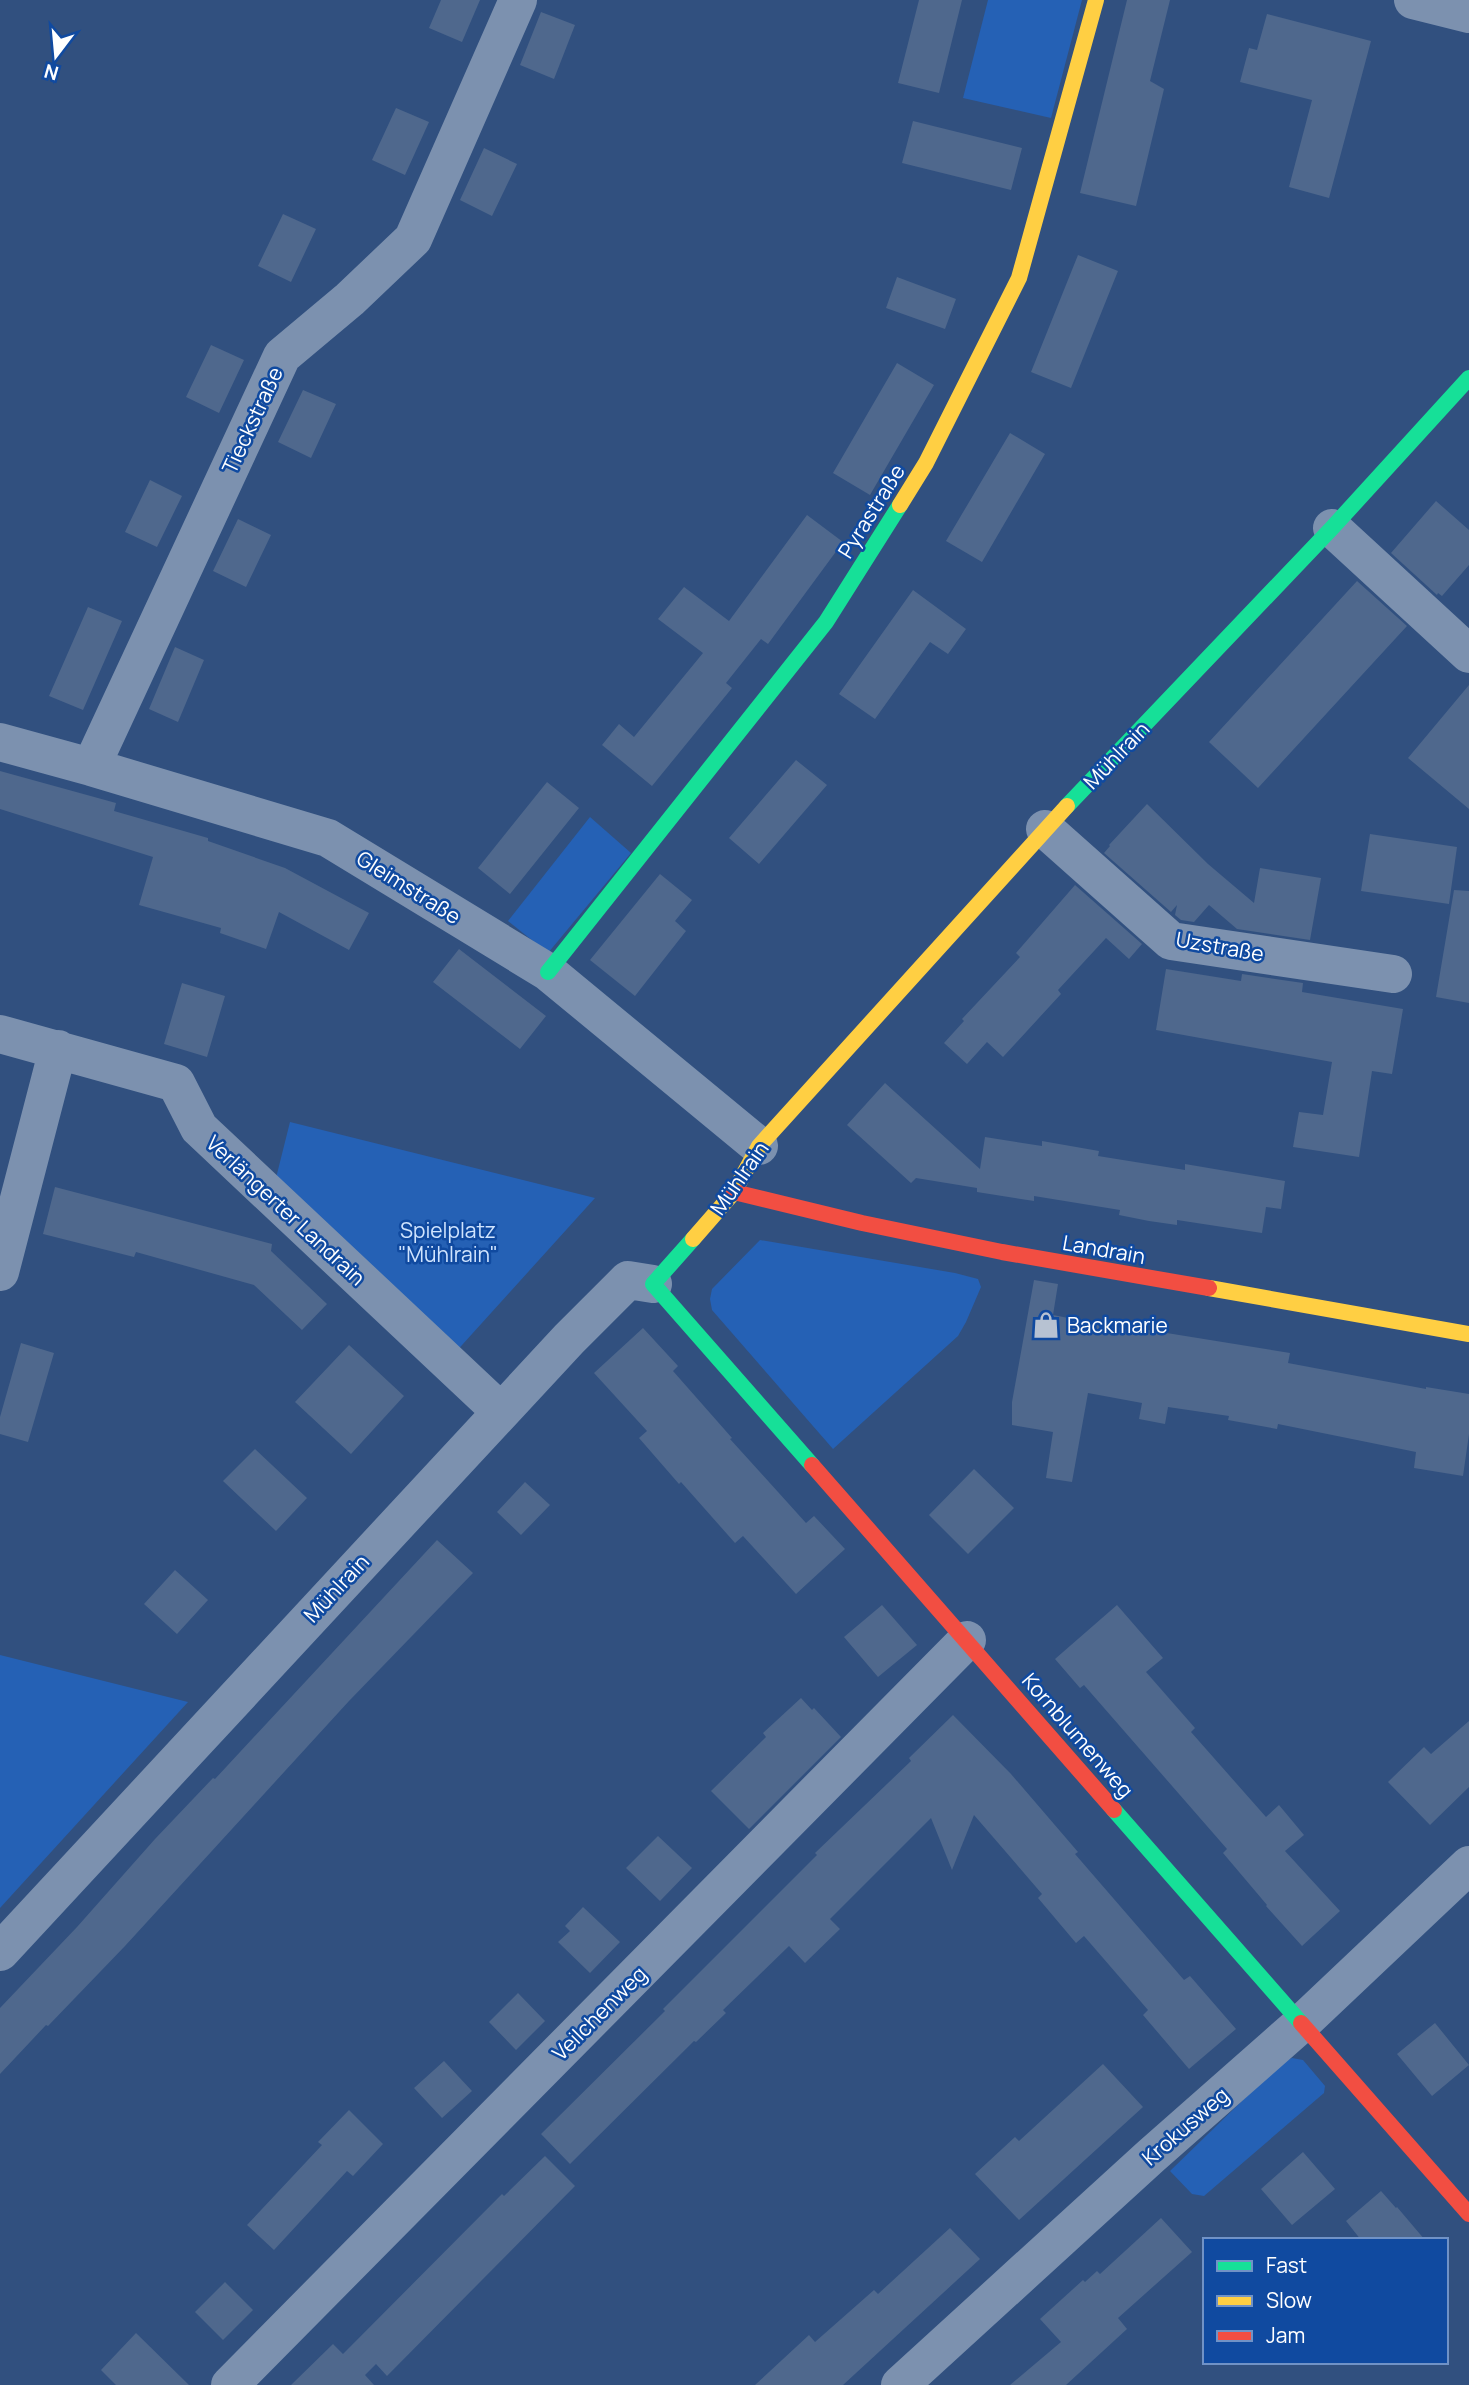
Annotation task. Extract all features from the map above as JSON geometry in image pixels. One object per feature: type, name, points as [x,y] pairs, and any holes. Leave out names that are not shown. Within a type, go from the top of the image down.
[{"type":"street","name":"Tieckstraße","points":[[91,767],[282,356],[350,299],[413,239],[518,0]]},
{"type":"street","name":"Pyrastraße","points":[[548,972],[826,622],[926,463],[1019,278],[1096,0]]},
{"type":"street","points":[[1413,0],[1469,14]]},
{"type":"street","name":"Mühlrain","points":[[0,1952],[500,1411],[628,1280],[653,1284],[734,1192],[759,1146],[1045,829],[1332,528],[1469,379]]},
{"type":"street","points":[[1332,528],[1469,654]]},
{"type":"street","name":"Gleimstraße","points":[[0,743],[91,767],[328,838],[548,972],[759,1146]]},
{"type":"street","name":"Uzstraße","points":[[1045,829],[1171,941],[1393,974]]},
{"type":"street","name":"Verlängerter Landrain","points":[[0,1034],[176,1083],[199,1128],[500,1411]]},
{"type":"street","points":[[0,1272],[58,1049]]},
{"type":"street","name":"Landrain","points":[[734,1192],[862,1223],[1002,1252],[1469,1334]]},
{"type":"street","name":"Kornblumenweg","points":[[653,1284],[1469,2214]]},
{"type":"street","name":"Veilchenweg","points":[[230,2385],[967,1640]]},
{"type":"street","name":"Krokusweg","points":[[900,2385],[1151,2156],[1302,2024],[1469,1865]]},
{"type":"green space","points":[[988,0],[1082,0],[1051,118],[963,98]]},
{"type":"green space","points":[[590,817],[631,853],[548,953],[508,921]]},
{"type":"green space","name":"Spielplatz \"Mühlrain\"","points":[[290,1122],[595,1198],[453,1355],[275,1182]]},
{"type":"green space","points":[[760,1240],[955,1273],[978,1279],[981,1287],[958,1336],[833,1449],[712,1310],[712,1289]]},
{"type":"green space","points":[[0,1655],[188,1702],[0,1908]]},
{"type":"green space","points":[[1292,2058],[1303,2060],[1325,2086],[1324,2093],[1204,2196],[1192,2194],[1170,2171],[1281,2063]]},
{"type":"building","points":[[441,0],[480,0],[462,42],[429,28]]},
{"type":"building","points":[[919,0],[962,0],[939,93],[898,83]]},
{"type":"building","points":[[1127,0],[1170,0],[1150,81],[1164,89],[1136,206],[1080,193]]},
{"type":"building","points":[[541,12],[575,25],[554,79],[520,65]]},
{"type":"building","points":[[1267,14],[1371,41],[1329,198],[1289,187],[1312,100],[1240,82],[1249,48],[1257,50]]},
{"type":"building","points":[[396,108],[429,122],[405,175],[372,160]]},
{"type":"building","points":[[913,121],[1022,148],[1011,190],[902,163]]},
{"type":"building","points":[[484,148],[517,164],[492,216],[460,200]]},
{"type":"building","points":[[283,214],[316,229],[291,282],[258,266]]},
{"type":"building","points":[[1078,255],[1118,271],[1071,388],[1031,372]]},
{"type":"building","points":[[897,277],[956,299],[945,329],[886,308]]},
{"type":"building","points":[[211,345],[244,360],[219,413],[186,397]]},
{"type":"building","points":[[897,363],[934,385],[870,495],[833,473]]},
{"type":"building","points":[[303,390],[336,404],[311,458],[278,442]]},
{"type":"building","points":[[1010,433],[1045,454],[982,562],[946,541]]},
{"type":"building","points":[[150,480],[182,496],[157,547],[125,532]]},
{"type":"building","points":[[1436,501],[1469,530],[1469,565],[1442,596],[1438,593],[1437,595],[1391,553]]},
{"type":"building","points":[[807,515],[843,542],[768,644],[761,639],[726,683],[732,688],[652,786],[602,745],[619,724],[634,737],[703,653],[658,619],[684,587],[729,621]]},
{"type":"building","points":[[238,519],[271,535],[246,587],[213,571]]},
{"type":"building","points":[[1357,581],[1407,626],[1258,788],[1209,742]]},
{"type":"building","points":[[913,590],[966,629],[948,654],[930,642],[875,719],[839,694]]},
{"type":"building","points":[[88,607],[122,621],[83,710],[49,696]]},
{"type":"building","points":[[175,647],[204,660],[178,722],[149,709]]},
{"type":"building","points":[[1469,685],[1469,809],[1408,758]]},
{"type":"building","points":[[796,760],[827,785],[759,864],[729,838]]},
{"type":"building","points":[[0,771],[116,803],[114,811],[208,838],[208,841],[285,868],[369,913],[349,950],[279,912],[266,949],[220,933],[221,928],[139,905],[153,857],[0,809]]},
{"type":"building","points":[[547,782],[579,808],[510,894],[478,868]]},
{"type":"building","points":[[1147,804],[1208,864],[1254,903],[1260,868],[1321,878],[1310,940],[1237,929],[1209,905],[1194,922],[1181,920],[1175,915],[1177,905],[1171,912],[1104,853]]},
{"type":"building","points":[[1370,834],[1457,847],[1449,904],[1361,891]]},
{"type":"building","points":[[660,874],[692,900],[675,921],[686,931],[635,996],[590,960]]},
{"type":"building","points":[[1075,885],[1142,944],[1129,959],[1106,938],[1058,990],[1061,994],[1003,1057],[987,1042],[967,1064],[944,1043],[964,1021],[962,1019],[1020,957],[1016,953]]},
{"type":"building","points":[[1454,890],[1469,891],[1469,1003],[1436,997]]},
{"type":"building","points":[[459,949],[546,1016],[520,1049],[433,982]]},
{"type":"building","points":[[1166,969],[1241,981],[1242,974],[1303,983],[1302,992],[1403,1009],[1392,1074],[1372,1071],[1359,1157],[1293,1147],[1299,1112],[1323,1115],[1332,1062],[1156,1030]]},
{"type":"building","points":[[182,983],[225,996],[207,1057],[164,1044]]},
{"type":"building","points":[[885,1083],[980,1169],[985,1137],[1042,1146],[1042,1141],[1099,1151],[1098,1156],[1185,1170],[1185,1164],[1285,1181],[1281,1209],[1266,1207],[1262,1233],[1177,1220],[1177,1225],[1149,1221],[1119,1215],[1120,1210],[1034,1196],[1034,1201],[916,1178],[911,1183],[847,1125]]},
{"type":"building","points":[[55,1187],[272,1244],[271,1251],[327,1304],[302,1330],[254,1285],[136,1252],[134,1257],[43,1234]]},
{"type":"building","points":[[1034,1280],[1058,1284],[1053,1315],[1141,1332],[1142,1329],[1290,1353],[1288,1363],[1426,1389],[1469,1394],[1469,1434],[1463,1476],[1414,1468],[1416,1452],[1278,1424],[1277,1429],[1228,1420],[1229,1416],[1168,1407],[1165,1424],[1139,1419],[1142,1403],[1088,1393],[1072,1482],[1046,1478],[1053,1432],[1012,1425],[1012,1402]]},
{"type":"building","points":[[643,1328],[678,1366],[673,1371],[806,1523],[814,1516],[845,1549],[796,1594],[743,1536],[735,1543],[681,1482],[679,1484],[639,1438],[647,1431],[594,1373]]},
{"type":"building","points":[[21,1343],[54,1353],[28,1442],[0,1434],[0,1417]]},
{"type":"building","points":[[349,1345],[404,1396],[351,1454],[295,1402]]},
{"type":"building","points":[[255,1449],[307,1498],[276,1531],[223,1481]]},
{"type":"building","points":[[974,1469],[1014,1508],[968,1554],[929,1515]]},
{"type":"building","points":[[525,1482],[550,1505],[521,1535],[497,1512]]},
{"type":"building","points":[[437,1540],[473,1573],[349,1701],[125,1946],[0,2074],[0,2008]]},
{"type":"building","points":[[175,1570],[208,1600],[177,1634],[144,1604]]},
{"type":"building","points":[[882,1605],[917,1645],[878,1677],[844,1637]]},
{"type":"building","points":[[1117,1605],[1163,1658],[1146,1672],[1195,1728],[1191,1732],[1266,1817],[1279,1805],[1304,1835],[1285,1851],[1340,1911],[1302,1946],[1223,1853],[1227,1849],[1084,1685],[1080,1688],[1055,1659]]},
{"type":"building","points":[[801,1698],[841,1737],[749,1829],[711,1791],[766,1737],[763,1733]]},
{"type":"building","points":[[953,1715],[1011,1774],[1078,1852],[1075,1854],[1184,1980],[1190,1976],[1236,2029],[1189,2069],[1143,2015],[1148,2010],[1084,1936],[1076,1943],[1038,1898],[1042,1894],[974,1815],[952,1870],[931,1818],[830,1919],[840,1929],[805,1963],[789,1946],[723,2010],[726,2013],[694,2041],[570,2164],[541,2134],[665,2011],[663,2009],[817,1855],[815,1853],[911,1761],[909,1758]]},
{"type":"building","points":[[1469,1721],[1469,1787],[1430,1825],[1388,1782],[1424,1747],[1431,1754]]},
{"type":"building","points":[[658,1836],[692,1868],[660,1901],[626,1868]]},
{"type":"building","points":[[583,1907],[620,1942],[590,1973],[558,1942],[570,1931],[565,1926]]},
{"type":"building","points":[[518,1993],[545,2021],[516,2050],[489,2022]]},
{"type":"building","points":[[1435,2023],[1469,2065],[1432,2096],[1397,2054]]},
{"type":"building","points":[[444,2061],[472,2091],[442,2118],[414,2088]]},
{"type":"building","points":[[1103,2064],[1143,2107],[1019,2220],[975,2174],[1015,2137],[1019,2141]]},
{"type":"building","points":[[349,2110],[383,2144],[353,2176],[347,2171],[274,2250],[247,2225],[322,2145],[318,2142]]},
{"type":"building","points":[[1303,2152],[1335,2189],[1292,2225],[1261,2189]]},
{"type":"building","points":[[545,2156],[575,2186],[387,2376],[376,2364],[365,2375],[374,2385],[291,2385],[333,2344],[343,2354],[502,2194],[504,2196]]},
{"type":"building","points":[[1381,2191],[1423,2238],[1359,2238],[1346,2221]]},
{"type":"building","points":[[1161,2218],[1192,2252],[1118,2318],[1127,2329],[1066,2385],[1010,2385],[1061,2342],[1040,2319],[1083,2280],[1085,2282],[1097,2271],[1100,2274]]},
{"type":"building","points":[[950,2228],[980,2259],[843,2385],[755,2385],[809,2335],[815,2342],[874,2290],[878,2294]]},
{"type":"building","points":[[225,2282],[253,2310],[223,2340],[195,2312]]},
{"type":"building","points":[[136,2333],[189,2385],[116,2385],[101,2370]]},
{"type":"traffic: fast","points":[[1067,806],[1332,528],[1469,378]]},
{"type":"traffic: fast","points":[[548,972],[826,622],[900,505]]},
{"type":"traffic: fast","points":[[693,1239],[653,1284],[812,1465]]},
{"type":"traffic: fast","points":[[1114,1810],[1301,2023]]},
{"type":"traffic: slow","points":[[900,505],[926,463],[1019,278],[1096,0]]},
{"type":"traffic: slow","points":[[693,1239],[734,1192],[759,1146],[1067,806]]},
{"type":"traffic: slow","points":[[1209,1288],[1469,1334]]},
{"type":"traffic: jam","points":[[734,1192],[862,1223],[1002,1252],[1209,1288]]},
{"type":"traffic: jam","points":[[812,1465],[1114,1810]]},
{"type":"traffic: jam","points":[[1301,2023],[1469,2214]]},
{"type":"place","name":"Backmarie","points":[[1046,1325]]}]
